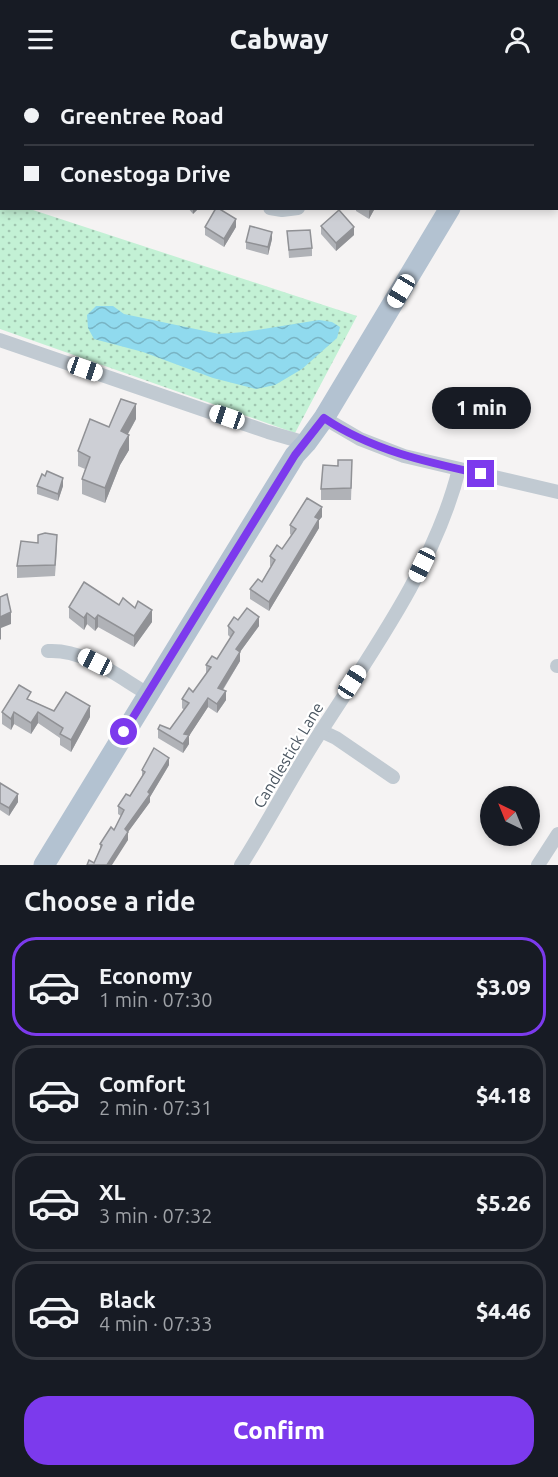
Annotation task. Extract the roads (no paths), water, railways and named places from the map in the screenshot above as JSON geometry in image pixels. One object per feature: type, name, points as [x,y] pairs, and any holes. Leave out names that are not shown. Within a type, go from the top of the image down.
[{"type":"main road","points":[[44,865],[295,455],[324,418],[449,210]]},
{"type":"street","points":[[0,340],[306,443]]},
{"type":"street","points":[[324,418],[360,439],[387,451],[558,492]]},
{"type":"street","name":"Candlestick Lane","points":[[241,865],[414,580],[453,495],[459,469]]},
{"type":"street","points":[[48,651],[59,650],[82,656],[147,694]]},
{"type":"street","points":[[321,731],[336,738],[393,777]]},
{"type":"street","points":[[538,865],[558,834]]},
{"type":"water","points":[[96,306],[113,306],[124,314],[219,334],[319,320],[332,322],[340,327],[337,338],[302,369],[275,385],[256,389],[213,378],[143,352],[94,339],[88,328],[87,315]]}]
